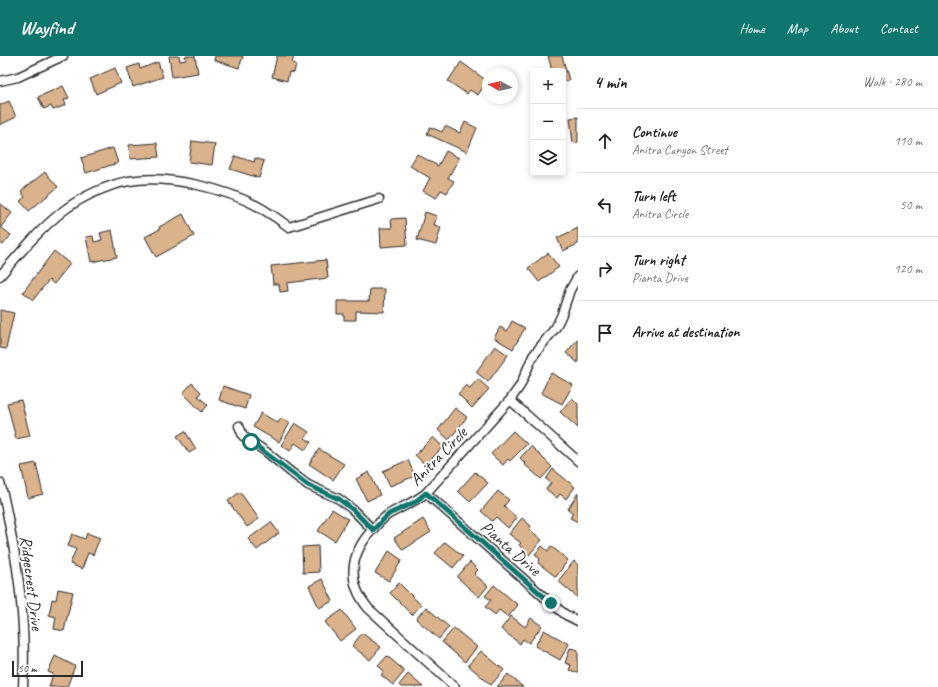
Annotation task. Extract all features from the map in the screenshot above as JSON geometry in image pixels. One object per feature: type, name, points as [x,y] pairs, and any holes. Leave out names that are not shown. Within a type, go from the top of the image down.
[{"type":"street","points":[[0,81],[18,77],[63,56]]},
{"type":"street","points":[[0,276],[35,235],[64,210],[97,191],[130,181],[163,179],[224,192],[261,208],[289,226],[379,199]]},
{"type":"street","name":"Anitra Circle","points":[[455,687],[368,608],[360,598],[356,588],[353,567],[359,547],[365,538],[389,514],[415,502],[426,493],[510,400],[520,386],[533,356],[556,327],[570,290],[578,276]]},
{"type":"street","points":[[510,400],[578,461]]},
{"type":"street","points":[[240,426],[243,436],[265,451],[308,485],[339,499],[352,509],[373,530]]},
{"type":"street","name":"Ridgecrest Drive","points":[[0,483],[4,496],[20,591],[24,657],[23,687]]},
{"type":"street","name":"Pianta Drive","points":[[426,493],[551,603],[566,615],[578,621]]},
{"type":"building","points":[[169,56],[179,56],[180,61],[186,60],[185,56],[195,56],[198,73],[172,77]]},
{"type":"building","points":[[215,56],[243,56],[239,68],[214,60]]},
{"type":"building","points":[[277,56],[294,56],[292,63],[296,64],[294,73],[289,72],[287,81],[272,77]]},
{"type":"building","points":[[548,56],[562,56],[566,68],[551,68]]},
{"type":"building","points":[[158,62],[163,77],[133,87],[127,68],[139,64],[140,69]]},
{"type":"building","points":[[461,62],[482,77],[482,89],[478,95],[470,90],[467,94],[448,81]]},
{"type":"building","points":[[115,68],[121,83],[96,94],[90,79]]},
{"type":"building","points":[[566,70],[569,80],[566,81]]},
{"type":"building","points":[[63,86],[69,98],[64,100],[66,105],[53,110],[51,106],[44,109],[38,97]]},
{"type":"building","points":[[9,101],[16,117],[0,125],[0,105]]},
{"type":"building","points":[[578,117],[578,142],[573,143],[570,118]]},
{"type":"building","points":[[465,122],[477,128],[467,152],[427,134],[430,127],[442,132],[445,126],[460,133]]},
{"type":"building","points":[[192,141],[215,144],[212,165],[189,162]]},
{"type":"building","points":[[157,143],[159,157],[130,159],[129,145]]},
{"type":"building","points":[[113,148],[118,163],[86,173],[81,158]]},
{"type":"building","points":[[446,151],[459,158],[448,178],[454,181],[447,193],[441,190],[436,198],[423,191],[430,178],[410,166],[417,154],[438,166]]},
{"type":"building","points":[[235,156],[254,162],[255,158],[264,161],[259,178],[230,169]]},
{"type":"building","points":[[45,172],[58,187],[29,211],[20,201],[25,197],[21,191]]},
{"type":"building","points":[[0,203],[12,213],[1,227],[11,235],[3,245],[0,243]]},
{"type":"building","points":[[425,212],[437,216],[434,225],[441,227],[436,245],[417,240]]},
{"type":"building","points":[[183,214],[194,236],[156,257],[145,237],[160,229],[159,227]]},
{"type":"building","points":[[405,218],[407,245],[381,247],[380,228],[392,228],[391,219]]},
{"type":"building","points":[[578,228],[578,244],[563,251],[557,238]]},
{"type":"building","points":[[112,230],[117,257],[91,262],[86,237],[93,236],[94,242],[102,240],[100,233]]},
{"type":"building","points":[[54,251],[70,264],[54,284],[49,280],[33,300],[23,292]]},
{"type":"building","points":[[548,253],[559,267],[539,282],[528,268]]},
{"type":"building","points":[[326,260],[328,278],[287,283],[288,291],[280,292],[279,284],[273,284],[271,266]]},
{"type":"building","points":[[370,289],[385,289],[384,312],[356,311],[356,320],[344,320],[344,314],[337,314],[337,301],[369,301]]},
{"type":"building","points":[[0,310],[14,313],[6,349],[0,348]]},
{"type":"building","points":[[512,321],[525,328],[513,349],[494,338],[500,327],[507,331]]},
{"type":"building","points":[[578,339],[578,363],[566,353]]},
{"type":"building","points":[[495,346],[508,355],[488,382],[476,372]]},
{"type":"building","points":[[551,373],[573,385],[562,404],[541,393]]},
{"type":"building","points":[[478,379],[489,389],[472,408],[458,394],[466,385],[470,388]]},
{"type":"building","points":[[192,383],[201,392],[198,396],[208,405],[202,412],[183,393]]},
{"type":"building","points":[[223,386],[249,395],[245,409],[219,400]]},
{"type":"building","points":[[572,398],[578,404],[578,428],[560,412]]},
{"type":"building","points":[[21,400],[30,436],[16,439],[7,403]]},
{"type":"building","points":[[455,408],[467,417],[449,440],[438,430]]},
{"type":"building","points":[[261,413],[278,423],[281,418],[290,423],[279,442],[253,427]]},
{"type":"building","points":[[295,423],[309,432],[305,438],[311,442],[305,450],[295,443],[290,451],[281,445]]},
{"type":"building","points":[[185,431],[196,449],[189,453],[177,436]]},
{"type":"building","points":[[513,431],[527,444],[510,461],[508,459],[503,465],[491,454]]},
{"type":"building","points":[[433,437],[443,447],[425,465],[415,455]]},
{"type":"building","points":[[531,446],[552,467],[541,479],[524,464],[525,463],[520,458]]},
{"type":"building","points":[[319,449],[344,464],[333,480],[309,464]]},
{"type":"building","points":[[408,460],[415,476],[390,486],[383,471]]},
{"type":"building","points":[[36,463],[43,494],[28,498],[21,466]]},
{"type":"building","points":[[553,469],[575,487],[566,499],[560,494],[557,498],[546,489],[551,483],[546,479]]},
{"type":"building","points":[[369,472],[380,495],[367,501],[356,479]]},
{"type":"building","points":[[475,472],[488,483],[470,502],[458,491]]},
{"type":"building","points":[[498,491],[509,500],[504,506],[517,518],[508,528],[496,517],[492,521],[481,511]]},
{"type":"building","points":[[240,492],[259,519],[247,527],[228,501]]},
{"type":"building","points":[[578,493],[578,522],[570,518],[573,513],[568,509]]},
{"type":"building","points":[[332,509],[348,519],[335,541],[318,531]]},
{"type":"building","points":[[522,518],[531,526],[529,529],[542,540],[529,555],[519,545],[521,543],[509,534]]},
{"type":"building","points":[[423,519],[431,532],[403,550],[394,538]]},
{"type":"building","points":[[271,522],[279,533],[257,550],[248,539]]},
{"type":"building","points":[[87,533],[100,538],[93,555],[88,553],[82,569],[70,564],[76,549],[68,546],[72,534],[85,539]]},
{"type":"building","points":[[445,542],[463,556],[453,568],[435,553]]},
{"type":"building","points":[[318,546],[319,572],[303,573],[302,547]]},
{"type":"building","points":[[542,546],[548,551],[551,546],[568,560],[556,577],[538,563],[540,559],[535,554]]},
{"type":"building","points":[[389,551],[402,560],[389,581],[375,573]]},
{"type":"building","points":[[574,561],[578,565],[578,598],[558,581]]},
{"type":"building","points":[[470,562],[478,570],[474,574],[488,586],[479,597],[457,577]]},
{"type":"building","points":[[322,579],[333,601],[319,608],[309,586]]},
{"type":"building","points":[[399,583],[421,605],[412,615],[390,593]]},
{"type":"building","points":[[494,585],[518,605],[508,617],[499,610],[495,615],[485,607],[491,600],[485,596]]},
{"type":"building","points":[[58,589],[73,592],[64,631],[54,629],[56,617],[49,615],[52,599],[56,600]]},
{"type":"building","points":[[426,607],[449,627],[439,639],[416,619]]},
{"type":"building","points":[[342,610],[356,629],[340,641],[325,622]]},
{"type":"building","points":[[511,616],[525,627],[531,618],[542,626],[529,643],[523,639],[520,644],[501,629]]},
{"type":"building","points":[[454,628],[477,647],[465,662],[442,642]]},
{"type":"building","points":[[544,630],[569,644],[560,660],[535,646]]},
{"type":"building","points":[[362,633],[381,647],[370,660],[352,646]]},
{"type":"building","points":[[570,648],[578,650],[578,673],[569,670],[571,665],[565,663]]},
{"type":"building","points":[[481,651],[504,670],[491,685],[468,665]]},
{"type":"building","points":[[55,656],[75,666],[67,687],[49,687],[53,674],[48,672]]},
{"type":"building","points":[[387,656],[405,671],[393,685],[381,675],[384,671],[378,666]]},
{"type":"building","points":[[408,674],[423,687],[401,687],[399,685]]},
{"type":"building","points":[[508,674],[523,687],[497,687]]},
{"type":"route","points":[[251,442],[265,451],[308,485],[339,499],[352,509],[373,530],[389,514],[415,502],[426,493],[551,603]]}]
